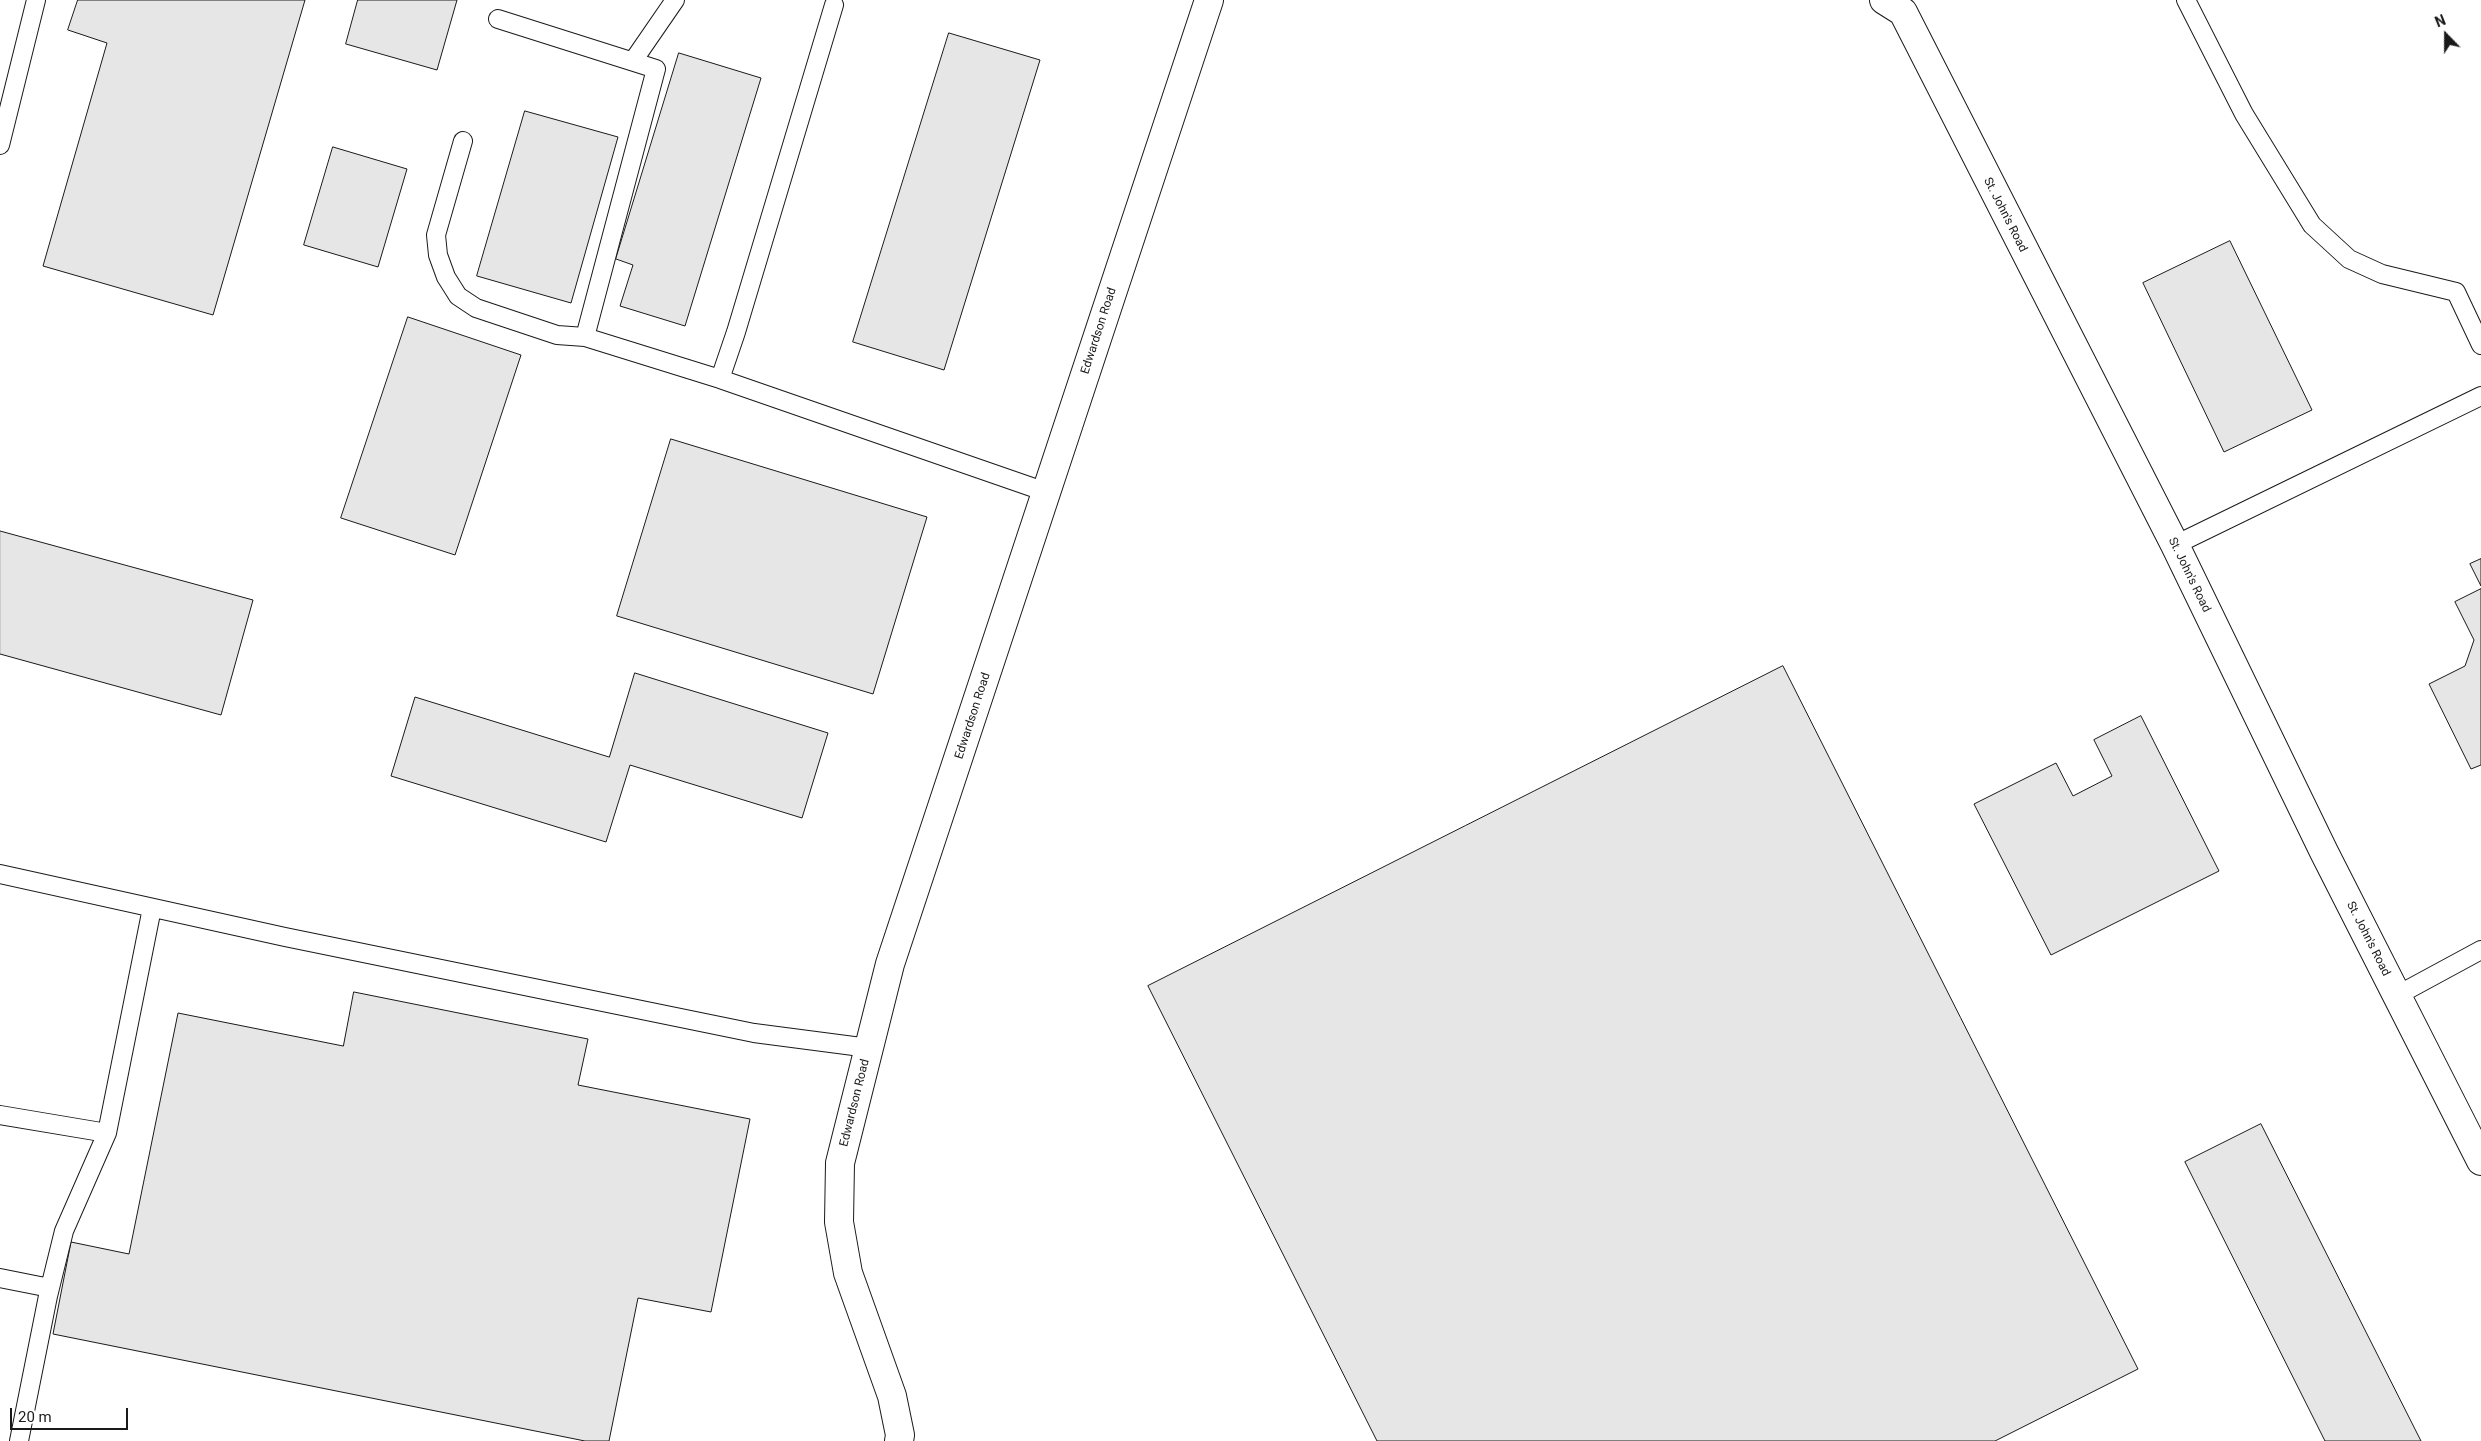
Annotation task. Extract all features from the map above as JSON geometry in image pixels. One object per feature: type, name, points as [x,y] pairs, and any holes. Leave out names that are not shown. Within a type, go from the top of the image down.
[{"type":"street","name":"Edwardson Road","points":[[899,1441],[900,1434],[892,1396],[848,1273],[839,1222],[840,1163],[890,964],[1209,0]]},
{"type":"street","name":"St. John's Road","points":[[1884,0],[1903,12],[2174,545],[2396,996],[2481,1161]]},
{"type":"lane","points":[[0,145],[36,0]]},
{"type":"lane","points":[[632,61],[675,0]]},
{"type":"lane","points":[[2186,0],[2244,114],[2312,225],[2349,259],[2382,274],[2456,292],[2481,345]]},
{"type":"lane","points":[[720,379],[739,323],[834,5]]},
{"type":"lane","points":[[498,19],[656,69],[585,337]]},
{"type":"lane","points":[[463,141],[436,235],[438,255],[446,277],[458,296],[476,308],[556,335],[585,337],[720,379],[1046,492]]},
{"type":"lane","points":[[2174,545],[2481,396]]},
{"type":"lane","points":[[0,874],[285,937],[754,1033],[869,1048]]},
{"type":"lane","points":[[19,1441],[50,1288],[64,1231],[107,1133],[152,908]]},
{"type":"lane","points":[[2396,996],[2481,950]]},
{"type":"lane","points":[[0,1115],[107,1133]]},
{"type":"lane","points":[[0,1278],[50,1288]]},
{"type":"building","points":[[78,0],[305,0],[213,315],[43,266],[107,43],[68,30]]},
{"type":"building","points":[[358,0],[457,0],[437,70],[346,44]]},
{"type":"building","points":[[949,33],[1040,60],[944,370],[853,342]]},
{"type":"building","points":[[679,53],[761,78],[685,326],[620,306],[633,265],[616,259]]},
{"type":"building","points":[[525,111],[618,137],[571,303],[477,276]]},
{"type":"building","points":[[333,147],[407,169],[378,267],[304,245]]},
{"type":"building","points":[[2230,241],[2312,410],[2224,452],[2143,283]]},
{"type":"building","points":[[408,317],[521,355],[455,555],[341,518]]},
{"type":"building","points":[[671,439],[927,517],[873,694],[617,616]]},
{"type":"building","points":[[0,531],[253,600],[221,715],[0,654]]},
{"type":"building","points":[[2481,559],[2481,586],[2470,564]]},
{"type":"building","points":[[2481,589],[2481,765],[2471,769],[2429,684],[2465,666],[2474,640],[2455,602]]},
{"type":"building","points":[[1783,666],[2138,1369],[1995,1441],[1377,1441],[1148,986]]},
{"type":"building","points":[[635,673],[828,733],[802,818],[630,765],[606,842],[391,776],[415,697],[609,757]]},
{"type":"building","points":[[2141,716],[2219,871],[2051,955],[1974,804],[2056,763],[2073,796],[2112,776],[2094,740]]},
{"type":"building","points":[[354,992],[588,1039],[578,1085],[750,1119],[711,1312],[638,1298],[609,1441],[585,1441],[53,1334],[71,1242],[129,1254],[178,1013],[343,1046]]},
{"type":"building","points":[[2261,1124],[2421,1441],[2325,1441],[2185,1162]]}]
